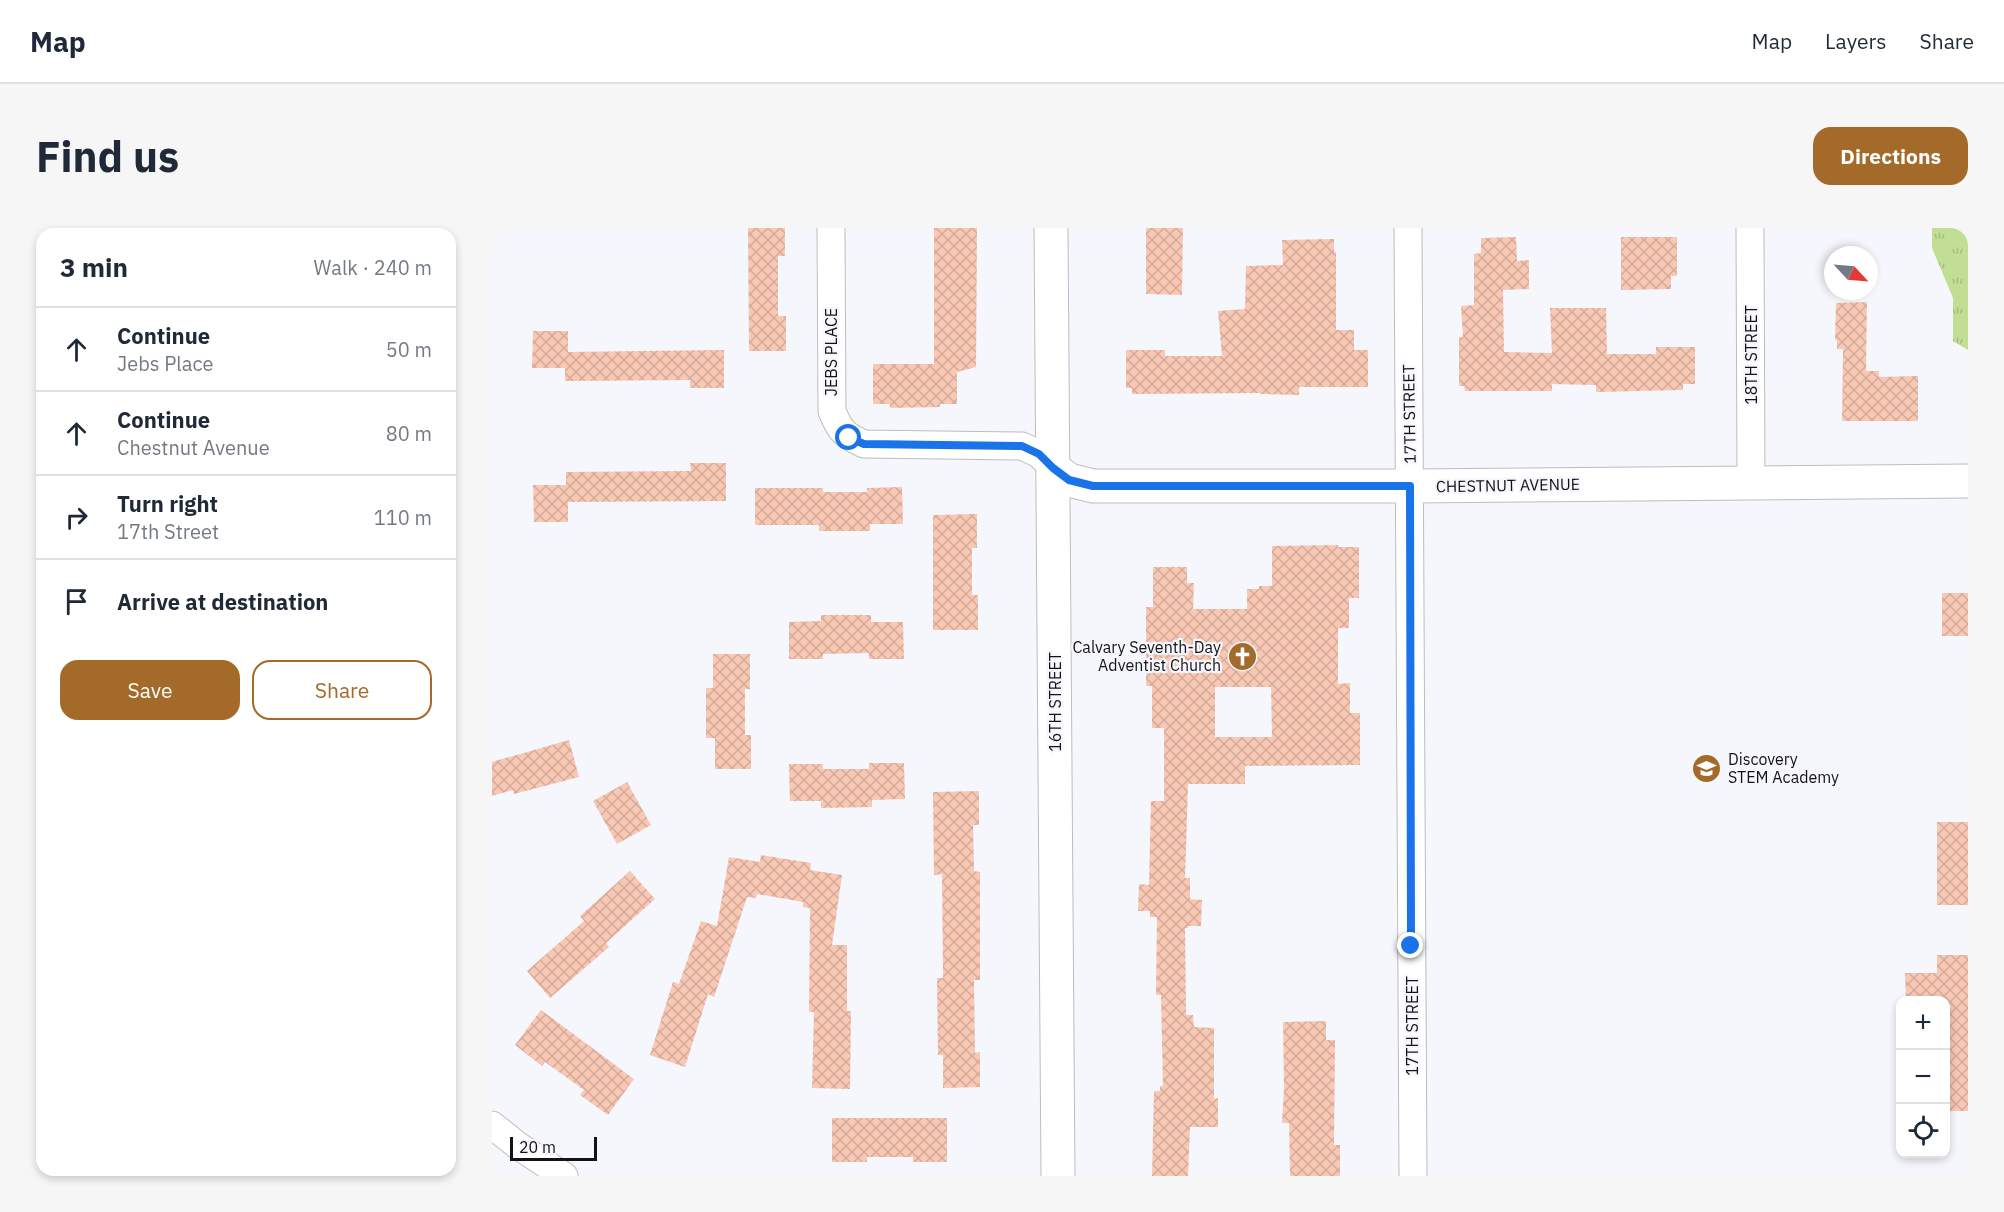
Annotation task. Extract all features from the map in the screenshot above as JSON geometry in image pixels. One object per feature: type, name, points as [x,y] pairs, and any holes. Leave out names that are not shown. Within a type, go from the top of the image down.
[{"type":"main road","name":"16TH STREET","points":[[1051,228],[1058,1176]]},
{"type":"main road","name":"CHESTNUT AVENUE","points":[[1053,468],[1069,480],[1093,486],[1410,486],[1968,480]]},
{"type":"street","name":"JEBS PLACE","points":[[831,228],[832,411],[839,429],[849,438],[864,444],[1022,446],[1039,454],[1053,468]]},
{"type":"street","name":"17TH STREET","points":[[1408,228],[1413,1176]]},
{"type":"street","name":"18TH STREET","points":[[1750,228],[1751,482]]},
{"type":"street","points":[[492,1125],[517,1145],[564,1176]]},
{"type":"green space","points":[[1932,228],[1968,228],[1968,350],[1953,341],[1953,298],[1932,248]]},
{"type":"building","points":[[748,228],[785,228],[785,256],[778,256],[778,316],[786,316],[786,351],[749,351]]},
{"type":"building","points":[[934,228],[977,228],[976,367],[957,372],[957,404],[940,404],[940,407],[890,408],[890,404],[873,404],[873,364],[934,364]]},
{"type":"building","points":[[1146,228],[1183,228],[1182,295],[1146,294]]},
{"type":"building","points":[[1516,237],[1517,261],[1529,260],[1529,289],[1503,290],[1504,352],[1552,353],[1550,308],[1606,308],[1607,354],[1656,354],[1656,347],[1695,347],[1695,384],[1683,384],[1683,390],[1596,392],[1596,385],[1552,384],[1552,391],[1465,391],[1464,386],[1459,386],[1459,337],[1463,337],[1461,306],[1474,305],[1474,254],[1481,253],[1481,238]]},
{"type":"building","points":[[1621,237],[1677,237],[1677,276],[1671,276],[1671,289],[1621,290]]},
{"type":"building","points":[[1334,239],[1336,330],[1354,330],[1354,350],[1368,350],[1368,387],[1299,387],[1299,395],[1132,394],[1132,388],[1126,388],[1126,350],[1165,350],[1165,356],[1222,356],[1218,311],[1245,309],[1246,266],[1283,265],[1282,240]]},
{"type":"building","points":[[1867,302],[1866,371],[1879,371],[1879,377],[1918,376],[1918,421],[1842,421],[1843,349],[1837,349],[1837,340],[1835,340],[1836,303]]},
{"type":"building","points":[[533,331],[568,331],[568,352],[724,350],[724,388],[690,388],[690,380],[565,381],[565,368],[532,368]]},
{"type":"building","points":[[690,463],[726,463],[726,501],[568,502],[568,522],[534,522],[533,485],[566,485],[566,472],[691,471]]},
{"type":"building","points":[[902,487],[903,524],[870,524],[870,531],[819,531],[819,525],[755,525],[755,488],[823,488],[823,492],[867,492],[867,488]]},
{"type":"building","points":[[977,514],[977,548],[972,548],[972,595],[978,595],[978,630],[933,630],[933,515]]},
{"type":"building","name":"Calvary Seventh-Day Adventist Church","points":[[1272,546],[1359,547],[1359,598],[1349,598],[1349,628],[1338,628],[1338,684],[1350,683],[1350,713],[1360,713],[1360,765],[1245,766],[1245,784],[1188,784],[1185,878],[1190,878],[1190,899],[1202,900],[1201,926],[1185,928],[1186,1015],[1193,1015],[1194,1027],[1214,1028],[1214,1099],[1218,1098],[1218,1127],[1190,1127],[1188,1176],[1152,1176],[1154,1091],[1160,1091],[1160,1086],[1163,1086],[1161,995],[1156,995],[1157,917],[1150,917],[1150,911],[1138,911],[1139,884],[1149,885],[1151,801],[1164,801],[1164,728],[1152,728],[1152,686],[1146,686],[1146,607],[1153,607],[1153,567],[1187,567],[1187,583],[1194,583],[1193,609],[1247,609],[1247,589],[1272,586]],"holes":[[[1215,687],[1271,687],[1272,737],[1215,737]]]},
{"type":"building","points":[[1942,593],[1968,593],[1968,636],[1942,636]]},
{"type":"building","points":[[821,615],[871,615],[871,622],[903,622],[904,659],[869,659],[869,653],[823,654],[823,659],[789,659],[789,622],[821,621]]},
{"type":"building","points":[[713,654],[750,654],[750,689],[745,689],[745,735],[751,735],[751,769],[715,769],[715,738],[706,738],[706,688],[713,688]]},
{"type":"building","points":[[569,740],[579,777],[514,794],[513,790],[492,796],[492,762]]},
{"type":"building","points":[[869,763],[904,763],[905,799],[872,800],[872,807],[821,808],[821,801],[790,801],[789,764],[823,764],[823,769],[869,769]]},
{"type":"building","points":[[627,782],[651,825],[617,844],[593,801]]},
{"type":"building","points":[[979,791],[979,825],[973,825],[974,871],[980,872],[980,980],[974,980],[975,1053],[980,1052],[980,1087],[943,1088],[943,1055],[938,1055],[937,978],[943,978],[942,874],[934,875],[933,792]]},
{"type":"building","points":[[1937,822],[1968,822],[1968,905],[1937,905]]},
{"type":"building","points":[[761,855],[811,863],[810,870],[842,875],[832,945],[847,945],[847,1011],[851,1011],[850,1089],[812,1088],[814,1012],[809,1012],[810,908],[803,907],[803,902],[757,894],[756,898],[747,897],[714,997],[708,994],[685,1067],[650,1055],[673,982],[679,984],[701,921],[717,926],[729,857],[760,862]]},
{"type":"building","points":[[630,871],[655,899],[606,943],[609,947],[550,998],[527,971],[584,921],[580,916]]},
{"type":"building","points":[[1937,955],[1968,955],[1968,1111],[1950,1111],[1950,996],[1906,996],[1905,973],[1937,973]]},
{"type":"building","points":[[541,1010],[634,1079],[608,1115],[580,1095],[584,1090],[545,1062],[542,1066],[515,1045]]},
{"type":"building","points":[[1326,1021],[1326,1040],[1335,1040],[1334,1145],[1340,1145],[1340,1176],[1290,1176],[1289,1123],[1282,1123],[1283,1022]]},
{"type":"building","points":[[832,1118],[947,1118],[947,1162],[913,1162],[913,1157],[867,1157],[867,1162],[832,1162]]},
{"type":"place","name":"Calvary Seventh-Day Adventist Church","points":[[1242,656]]},
{"type":"place","name":"Discovery STEM Academy","points":[[1707,768]]},
{"type":"route","points":[[849,438],[864,444],[1022,446],[1039,454],[1069,480],[1093,486],[1410,486],[1411,946]]}]
